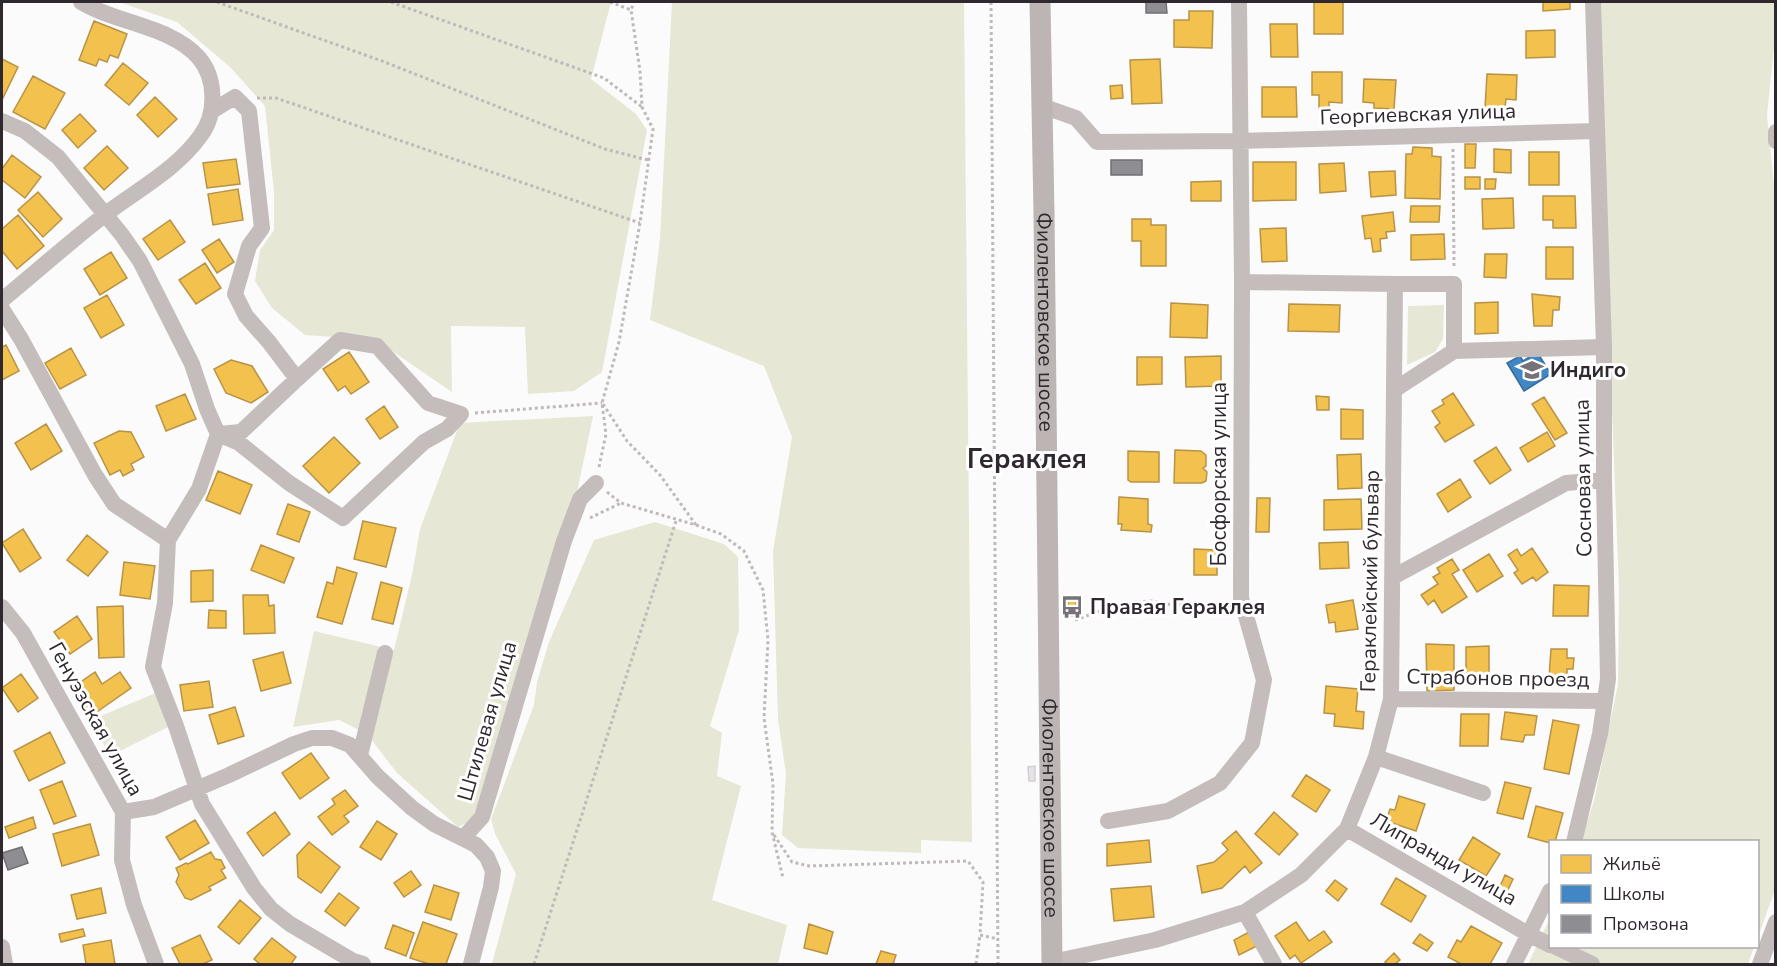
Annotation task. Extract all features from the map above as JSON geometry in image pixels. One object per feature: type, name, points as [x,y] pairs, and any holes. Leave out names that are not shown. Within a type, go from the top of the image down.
[{"type":"main road","name":"Фиолентовское шоссе","points":[[1040,2],[1052,963]]},
{"type":"street","points":[[2,300],[105,215],[180,159],[202,134],[212,111],[211,80],[199,58],[174,39],[81,2]]},
{"type":"street","name":"Босфорская улица","points":[[1108,821],[1168,811],[1220,783],[1252,743],[1264,680],[1242,603],[1239,2]]},
{"type":"street","name":"Сосновая улица","points":[[1574,840],[1600,734],[1608,679],[1604,346],[1593,2]]},
{"type":"street","points":[[212,111],[235,97],[249,111],[262,228],[249,246],[235,294],[246,316],[297,379]]},
{"type":"street","name":"Георгиевская улица","points":[[1042,106],[1076,118],[1097,142],[1240,141],[1597,130]]},
{"type":"street","points":[[2,121],[25,130],[58,157],[140,261],[192,364],[218,434],[199,489],[168,540],[165,603],[153,667],[202,804],[254,888],[271,909],[299,930],[353,961],[363,964]]},
{"type":"street","points":[[1776,132],[1776,141]]},
{"type":"street","points":[[1242,282],[1454,284],[1454,351]]},
{"type":"street","name":"Гераклейский бульвар","points":[[1052,963],[1155,940],[1245,912],[1302,875],[1347,829],[1377,757],[1391,699],[1395,284]]},
{"type":"street","points":[[2,309],[21,339],[95,475],[114,504],[168,540]]},
{"type":"street","points":[[340,340],[377,346],[428,403],[461,414],[447,429],[424,442],[343,518],[289,483],[239,443],[218,434],[241,432],[340,340]]},
{"type":"street","points":[[1394,390],[1454,351],[1604,346]]},
{"type":"street","points":[[1393,577],[1566,483],[1604,480]]},
{"type":"street","name":"Штилевая улица","points":[[464,837],[483,817],[564,541],[580,499],[596,483]]},
{"type":"street","name":"Генуэзская улица","points":[[2,606],[23,633],[123,812],[122,860],[134,905],[156,964]]},
{"type":"street","points":[[360,755],[385,653]]},
{"type":"street","name":"Страбонов проезд","points":[[1391,699],[1605,701]]},
{"type":"street","points":[[123,812],[154,807],[312,738],[332,738],[350,745],[378,777],[412,808],[434,824],[464,837],[476,845],[487,857],[493,872],[492,887],[471,964]]},
{"type":"street","points":[[1377,757],[1483,793]]},
{"type":"street","name":"Липранди улица","points":[[1347,829],[1549,944]]},
{"type":"street","points":[[1514,964],[1549,895]]},
{"type":"street","points":[[1245,912],[1274,964]]},
{"type":"street","points":[[1760,964],[1776,922]]},
{"type":"street","points":[[2,947],[5,964]]},
{"type":"street","name":"Липранди улица","points":[[1556,948],[1592,964]]},
{"type":"path","points":[[217,2],[382,62],[605,149],[648,160]]},
{"type":"path","points":[[391,2],[604,78],[642,107]]},
{"type":"path","points":[[610,2],[631,10]]},
{"type":"path","points":[[634,2],[631,10],[640,70],[642,107],[653,129],[640,223],[619,342],[602,403],[606,434],[596,483],[621,503],[721,534],[744,551],[763,590],[768,640],[764,718],[773,784],[771,832],[783,878]]},
{"type":"path","points":[[991,2],[998,964]]},
{"type":"path","points":[[235,97],[276,98],[640,223]]},
{"type":"path","points":[[1453,135],[1454,284]]},
{"type":"path","points":[[461,414],[602,403]]},
{"type":"path","points":[[602,403],[627,441],[660,475],[696,525]]},
{"type":"path","points":[[534,964],[676,520]]},
{"type":"path","points":[[1075,620],[1103,610],[1119,610],[1135,602],[1242,603]]},
{"type":"path","points":[[771,832],[792,862],[809,866],[968,861],[982,882],[980,935],[976,964]]},
{"type":"path","points":[[980,935],[998,939]]},
{"type":"green space","points":[[119,2],[611,2],[591,79],[636,114],[647,130],[602,372],[574,391],[528,394],[525,327],[451,326],[452,392],[376,340],[305,335],[272,308],[255,281],[260,250],[274,230],[274,192],[265,106],[230,67],[177,22]]},
{"type":"green space","points":[[672,2],[964,2],[972,842],[921,840],[921,853],[798,848],[782,835],[786,774],[778,719],[773,551],[792,437],[764,366],[650,320],[660,239]]},
{"type":"green space","points":[[1596,2],[1775,2],[1775,38],[1767,115],[1776,206],[1776,887],[1759,934],[1759,840],[1581,840],[1594,801],[1618,684],[1619,589]]},
{"type":"green space","points":[[1444,305],[1443,339],[1435,352],[1407,365],[1408,306]]},
{"type":"green space","points":[[593,416],[576,497],[485,814],[458,827],[397,773],[367,734],[339,720],[293,727],[314,631],[394,650],[412,575],[420,529],[460,423]]},
{"type":"green space","points":[[655,522],[724,544],[738,557],[739,630],[710,726],[722,733],[717,776],[741,786],[712,900],[787,925],[778,964],[492,964],[516,874],[495,834],[491,819],[534,705],[537,682],[549,642],[594,540]]},
{"type":"green space","points":[[158,692],[170,726],[110,756],[91,720]]},
{"type":"green space","points":[[1549,920],[1549,948],[1754,948],[1748,964],[1528,964]]},
{"type":"building: Жильё","points":[[1314,2],[1343,2],[1343,34],[1314,34]]},
{"type":"building: Жильё","points":[[1543,2],[1570,2],[1570,9],[1543,11]]},
{"type":"building: Жильё","points":[[1189,11],[1213,11],[1212,48],[1174,47],[1174,20],[1189,20]]},
{"type":"building: Жильё","points":[[94,21],[127,34],[118,58],[110,55],[107,62],[99,59],[96,66],[79,60]]},
{"type":"building: Жильё","points":[[1270,24],[1297,24],[1298,57],[1271,57]]},
{"type":"building: Жильё","points":[[1555,30],[1555,57],[1526,58],[1526,31]]},
{"type":"building: Жильё","points":[[2,59],[18,67],[2,100]]},
{"type":"building: Жильё","points":[[1160,59],[1162,103],[1132,104],[1130,60]]},
{"type":"building: Жильё","points":[[123,63],[148,83],[129,105],[105,85]]},
{"type":"building: Жильё","points":[[1312,72],[1342,72],[1342,103],[1329,102],[1329,109],[1319,109],[1319,95],[1312,95]]},
{"type":"building: Жильё","points":[[1487,74],[1517,75],[1516,100],[1506,99],[1505,108],[1485,108]]},
{"type":"building: Жильё","points":[[33,76],[65,93],[45,129],[13,112]]},
{"type":"building: Жильё","points":[[1364,79],[1396,80],[1394,109],[1374,108],[1374,103],[1363,102]]},
{"type":"building: Жильё","points":[[1122,85],[1123,98],[1111,99],[1110,86]]},
{"type":"building: Жильё","points":[[1262,87],[1296,87],[1297,117],[1262,117]]},
{"type":"building: Жильё","points":[[155,97],[177,119],[158,137],[137,115]]},
{"type":"building: Жильё","points":[[80,114],[96,131],[78,148],[62,130]]},
{"type":"building: Жильё","points":[[1465,144],[1476,144],[1475,168],[1465,168]]},
{"type":"building: Жильё","points":[[107,146],[128,168],[104,190],[84,168]]},
{"type":"building: Жильё","points":[[1413,147],[1432,148],[1432,156],[1441,157],[1440,199],[1405,198],[1406,154],[1412,154]]},
{"type":"building: Жильё","points":[[1494,149],[1511,150],[1511,173],[1494,172]]},
{"type":"building: Жильё","points":[[1529,152],[1559,152],[1559,185],[1529,185]]},
{"type":"building: Жильё","points":[[12,155],[41,177],[25,198],[2,180],[2,169]]},
{"type":"building: Жильё","points":[[236,159],[240,184],[207,188],[203,163]]},
{"type":"building: Жильё","points":[[1253,162],[1296,162],[1296,200],[1253,201]]},
{"type":"building: Жильё","points":[[1344,163],[1346,191],[1320,193],[1319,164]]},
{"type":"building: Жильё","points":[[1395,171],[1396,195],[1371,197],[1369,172]]},
{"type":"building: Жильё","points":[[1465,177],[1480,177],[1480,189],[1465,189]]},
{"type":"building: Жильё","points":[[1485,179],[1496,179],[1495,189],[1485,189]]},
{"type":"building: Жильё","points":[[1221,181],[1221,201],[1191,201],[1191,182]]},
{"type":"building: Жильё","points":[[238,189],[243,220],[213,225],[208,194]]},
{"type":"building: Жильё","points":[[38,192],[62,219],[43,237],[18,210]]},
{"type":"building: Жильё","points":[[1543,196],[1575,196],[1576,228],[1553,228],[1553,220],[1543,220]]},
{"type":"building: Жильё","points":[[1513,198],[1514,228],[1483,229],[1482,199]]},
{"type":"building: Жильё","points":[[1411,206],[1440,206],[1439,222],[1410,222]]},
{"type":"building: Жильё","points":[[1393,212],[1395,231],[1386,232],[1387,238],[1380,239],[1381,251],[1373,252],[1371,238],[1365,239],[1362,216]]},
{"type":"building: Жильё","points":[[18,215],[44,246],[17,269],[2,251],[2,229]]},
{"type":"building: Жильё","points":[[1132,219],[1151,219],[1151,225],[1166,225],[1166,266],[1141,266],[1141,241],[1132,241]]},
{"type":"building: Жильё","points":[[170,220],[185,242],[158,260],[143,239]]},
{"type":"building: Жильё","points":[[1286,228],[1287,261],[1262,262],[1260,229]]},
{"type":"building: Жильё","points":[[1444,234],[1445,259],[1411,260],[1411,235]]},
{"type":"building: Жильё","points":[[219,239],[234,262],[217,273],[202,250]]},
{"type":"building: Жильё","points":[[1546,247],[1573,247],[1573,279],[1546,279]]},
{"type":"building: Жильё","points":[[111,252],[127,278],[100,295],[84,269]]},
{"type":"building: Жильё","points":[[1485,254],[1507,254],[1506,278],[1484,277]]},
{"type":"building: Жильё","points":[[205,263],[221,288],[196,304],[179,280]]},
{"type":"building: Жильё","points":[[1532,294],[1560,297],[1559,310],[1553,310],[1552,326],[1534,326]]},
{"type":"building: Жильё","points":[[107,295],[124,325],[101,338],[84,308]]},
{"type":"building: Жильё","points":[[1498,302],[1498,333],[1475,334],[1475,303]]},
{"type":"building: Жильё","points":[[1171,303],[1208,305],[1207,338],[1170,337]]},
{"type":"building: Жильё","points":[[1289,304],[1340,305],[1339,332],[1288,331]]},
{"type":"building: Жильё","points":[[6,345],[19,371],[2,380],[2,347]]},
{"type":"building: Жильё","points":[[71,348],[86,375],[60,389],[45,363]]},
{"type":"building: Жильё","points":[[349,352],[369,382],[351,394],[345,386],[338,391],[323,369]]},
{"type":"building: Жильё","points":[[1221,356],[1221,386],[1186,387],[1185,357]]},
{"type":"building: Жильё","points":[[1137,357],[1162,357],[1162,384],[1137,385]]},
{"type":"building: Жильё","points":[[231,360],[252,366],[268,392],[251,403],[226,393],[214,369]]},
{"type":"building: Жильё","points":[[1453,393],[1474,425],[1445,442],[1435,427],[1440,423],[1432,411],[1444,404],[1442,400]]},
{"type":"building: Жильё","points":[[185,394],[196,419],[166,431],[156,406]]},
{"type":"building: Жильё","points":[[1316,396],[1329,397],[1329,410],[1317,410]]},
{"type":"building: Жильё","points":[[1544,397],[1567,433],[1555,440],[1532,404]]},
{"type":"building: Жильё","points":[[384,406],[398,427],[380,439],[366,419]]},
{"type":"building: Жильё","points":[[1341,409],[1363,410],[1363,439],[1341,439]]},
{"type":"building: Жильё","points":[[46,424],[62,451],[31,470],[15,443]]},
{"type":"building: Жильё","points":[[119,431],[131,432],[144,457],[131,464],[134,470],[123,476],[120,470],[110,475],[94,443]]},
{"type":"building: Жильё","points":[[1547,432],[1555,446],[1528,462],[1520,448]]},
{"type":"building: Жильё","points":[[334,437],[360,463],[329,493],[303,466]]},
{"type":"building: Жильё","points":[[1496,447],[1511,470],[1490,484],[1474,461]]},
{"type":"building: Жильё","points":[[1175,450],[1201,451],[1206,455],[1206,466],[1203,468],[1207,472],[1206,481],[1174,483]]},
{"type":"building: Жильё","points":[[1128,451],[1159,452],[1159,482],[1131,482],[1128,480]]},
{"type":"building: Жильё","points":[[1361,454],[1362,488],[1338,489],[1337,455]]},
{"type":"building: Жильё","points":[[218,471],[252,485],[240,514],[206,500]]},
{"type":"building: Жильё","points":[[1460,479],[1471,497],[1448,512],[1437,494]]},
{"type":"building: Жильё","points":[[1119,497],[1148,499],[1148,524],[1152,525],[1151,532],[1121,530],[1122,524],[1118,524]]},
{"type":"building: Жильё","points":[[1257,498],[1270,498],[1269,532],[1256,532]]},
{"type":"building: Жильё","points":[[1361,499],[1362,529],[1324,530],[1324,500]]},
{"type":"building: Жильё","points":[[288,504],[310,512],[299,542],[277,534]]},
{"type":"building: Жильё","points":[[363,521],[396,528],[386,567],[354,559]]},
{"type":"building: Жильё","points":[[23,529],[41,558],[20,572],[2,543]]},
{"type":"building: Жильё","points":[[87,535],[108,552],[88,576],[67,560]]},
{"type":"building: Жильё","points":[[1348,542],[1349,568],[1320,569],[1319,543]]},
{"type":"building: Жильё","points":[[261,545],[294,558],[284,583],[251,570]]},
{"type":"building: Жильё","points":[[1532,548],[1548,572],[1536,581],[1533,577],[1522,584],[1514,573],[1518,570],[1508,555],[1517,549],[1521,556]]},
{"type":"building: Жильё","points":[[1194,549],[1217,550],[1217,575],[1194,575]]},
{"type":"building: Жильё","points":[[1489,554],[1503,576],[1477,592],[1463,570]]},
{"type":"building: Жильё","points":[[1452,559],[1459,570],[1452,574],[1467,597],[1442,613],[1434,600],[1428,605],[1421,595],[1438,584],[1433,577],[1440,573],[1437,568]]},
{"type":"building: Жильё","points":[[124,562],[155,566],[150,599],[120,595]]},
{"type":"building: Жильё","points":[[337,567],[357,573],[342,624],[317,617],[327,582],[333,584]]},
{"type":"building: Жильё","points":[[213,570],[213,601],[191,602],[191,571]]},
{"type":"building: Жильё","points":[[381,582],[402,588],[393,624],[372,619]]},
{"type":"building: Жильё","points":[[1554,585],[1589,586],[1588,616],[1553,616]]},
{"type":"building: Жильё","points":[[243,595],[268,595],[269,606],[274,605],[275,633],[244,634]]},
{"type":"building: Жильё","points":[[1353,600],[1358,629],[1336,632],[1335,622],[1329,623],[1326,605]]},
{"type":"building: Жильё","points":[[1068,601],[1076,601],[1076,616],[1068,616]]},
{"type":"building: Жильё","points":[[123,606],[124,657],[99,658],[97,607]]},
{"type":"building: Жильё","points":[[209,610],[226,611],[226,628],[208,628]]},
{"type":"building: Жильё","points":[[77,616],[92,639],[70,654],[54,632]]},
{"type":"building: Жильё","points":[[1426,644],[1454,645],[1454,690],[1427,691]]},
{"type":"building: Жильё","points":[[1489,646],[1489,679],[1466,679],[1466,647]]},
{"type":"building: Жильё","points":[[1551,649],[1567,649],[1567,658],[1574,658],[1573,669],[1567,669],[1567,679],[1549,678]]},
{"type":"building: Жильё","points":[[283,652],[291,683],[261,691],[253,660]]},
{"type":"building: Жильё","points":[[95,672],[102,684],[120,672],[131,688],[91,716],[72,688]]},
{"type":"building: Жильё","points":[[21,674],[38,698],[18,712],[2,688]]},
{"type":"building: Жильё","points":[[209,681],[213,707],[184,711],[180,685]]},
{"type":"building: Жильё","points":[[1326,686],[1358,689],[1356,711],[1364,712],[1363,729],[1334,726],[1335,714],[1324,713]]},
{"type":"building: Жильё","points":[[235,707],[244,736],[218,744],[209,715]]},
{"type":"building: Жильё","points":[[1505,712],[1537,716],[1534,735],[1525,735],[1523,742],[1501,739]]},
{"type":"building: Жильё","points":[[1461,714],[1489,714],[1488,746],[1460,746]]},
{"type":"building: Жильё","points":[[1553,720],[1579,725],[1569,774],[1544,769]]},
{"type":"building: Жильё","points":[[50,732],[65,763],[29,781],[14,751]]},
{"type":"building: Жильё","points":[[311,753],[329,778],[300,799],[282,773]]},
{"type":"building: Жильё","points":[[1306,775],[1330,790],[1316,812],[1292,796]]},
{"type":"building: Жильё","points":[[62,781],[76,816],[54,824],[40,790]]},
{"type":"building: Жильё","points":[[1505,782],[1531,788],[1523,819],[1497,813]]},
{"type":"building: Жильё","points":[[345,790],[358,806],[344,816],[349,822],[332,835],[318,817],[335,804],[332,799]]},
{"type":"building: Жильё","points":[[1399,796],[1425,804],[1416,831],[1386,821],[1390,809],[1395,810]]},
{"type":"building: Жильё","points":[[1536,806],[1563,813],[1556,840],[1549,840],[1549,843],[1528,837]]},
{"type":"building: Жильё","points":[[275,812],[290,834],[263,856],[247,833]]},
{"type":"building: Жильё","points":[[1274,812],[1298,834],[1279,855],[1255,834]]},
{"type":"building: Жильё","points":[[33,817],[36,828],[9,838],[5,827]]},
{"type":"building: Жильё","points":[[195,820],[209,843],[180,860],[166,837]]},
{"type":"building: Жильё","points":[[377,821],[397,834],[381,860],[360,847]]},
{"type":"building: Жильё","points":[[90,824],[99,855],[62,866],[53,834]]},
{"type":"building: Жильё","points":[[1236,831],[1262,863],[1250,873],[1245,866],[1222,888],[1202,893],[1197,866],[1214,862],[1228,850],[1222,843]]},
{"type":"building: Жильё","points":[[1473,837],[1500,854],[1486,876],[1459,860]]},
{"type":"building: Жильё","points":[[1149,840],[1151,862],[1107,866],[1107,844]]},
{"type":"building: Жильё","points":[[309,842],[340,867],[321,893],[298,877],[297,855]]},
{"type":"building: Жильё","points":[[211,852],[215,859],[221,860],[225,868],[221,870],[226,878],[209,887],[211,890],[191,900],[185,898],[176,882],[179,875],[176,868]]},
{"type":"building: Жильё","points":[[411,871],[421,885],[404,897],[394,883]]},
{"type":"building: Жильё","points":[[1505,875],[1513,879],[1505,896],[1497,893]]},
{"type":"building: Жильё","points":[[1396,878],[1426,896],[1411,922],[1381,904]]},
{"type":"building: Жильё","points":[[1335,880],[1347,889],[1338,901],[1326,891]]},
{"type":"building: Жильё","points":[[434,885],[459,893],[451,920],[425,912]]},
{"type":"building: Жильё","points":[[1151,886],[1154,917],[1114,921],[1111,889]]},
{"type":"building: Жильё","points":[[101,888],[106,913],[77,919],[71,895]]},
{"type":"building: Жильё","points":[[339,893],[359,908],[345,926],[325,911]]},
{"type":"building: Жильё","points":[[240,900],[261,918],[239,944],[218,927]]},
{"type":"building: Жильё","points":[[423,922],[457,934],[446,964],[429,964],[410,958]]},
{"type":"building: Жильё","points":[[1296,922],[1309,941],[1324,931],[1332,942],[1301,963],[1295,955],[1290,959],[1275,936]]},
{"type":"building: Жильё","points":[[809,924],[833,932],[827,954],[804,948]]},
{"type":"building: Жильё","points":[[393,925],[414,933],[406,956],[385,948]]},
{"type":"building: Жильё","points":[[1471,926],[1502,943],[1490,964],[1461,964],[1448,957],[1457,940],[1461,942]]},
{"type":"building: Жильё","points":[[83,929],[85,936],[61,942],[59,934]]},
{"type":"building: Жильё","points":[[1249,932],[1257,946],[1239,955],[1234,940]]},
{"type":"building: Жильё","points":[[1420,934],[1433,943],[1427,951],[1413,943]]},
{"type":"building: Жильё","points":[[200,935],[212,960],[203,964],[180,964],[172,948]]},
{"type":"building: Жильё","points":[[272,938],[296,957],[291,964],[260,964],[254,959]]},
{"type":"building: Жильё","points":[[111,940],[115,964],[86,964],[83,945]]},
{"type":"building: Жильё","points":[[881,951],[896,955],[893,964],[876,964]]},
{"type":"building: Жильё","points":[[1394,953],[1400,960],[1395,964],[1387,964],[1385,962]]},
{"type":"building: Школы","points":[[1537,352],[1551,374],[1524,391],[1507,363],[1520,356],[1523,361]]},
{"type":"building: Промзона","points":[[1146,2],[1166,2],[1167,13],[1146,13]]},
{"type":"building: Промзона","points":[[1111,160],[1142,160],[1142,175],[1111,175]]},
{"type":"building: Промзона","points":[[22,847],[28,863],[8,870],[2,853]]},
{"type":"building: Прочее","points":[[1035,766],[1035,781],[1029,781],[1028,767]]},
{"type":"place","name":"Индиго","points":[[1532,370]]},
{"type":"place","name":"Правая Гераклея","points":[[1072,607]]},
{"type":"district","name":"Гераклея","points":[[1027,459]]}]
